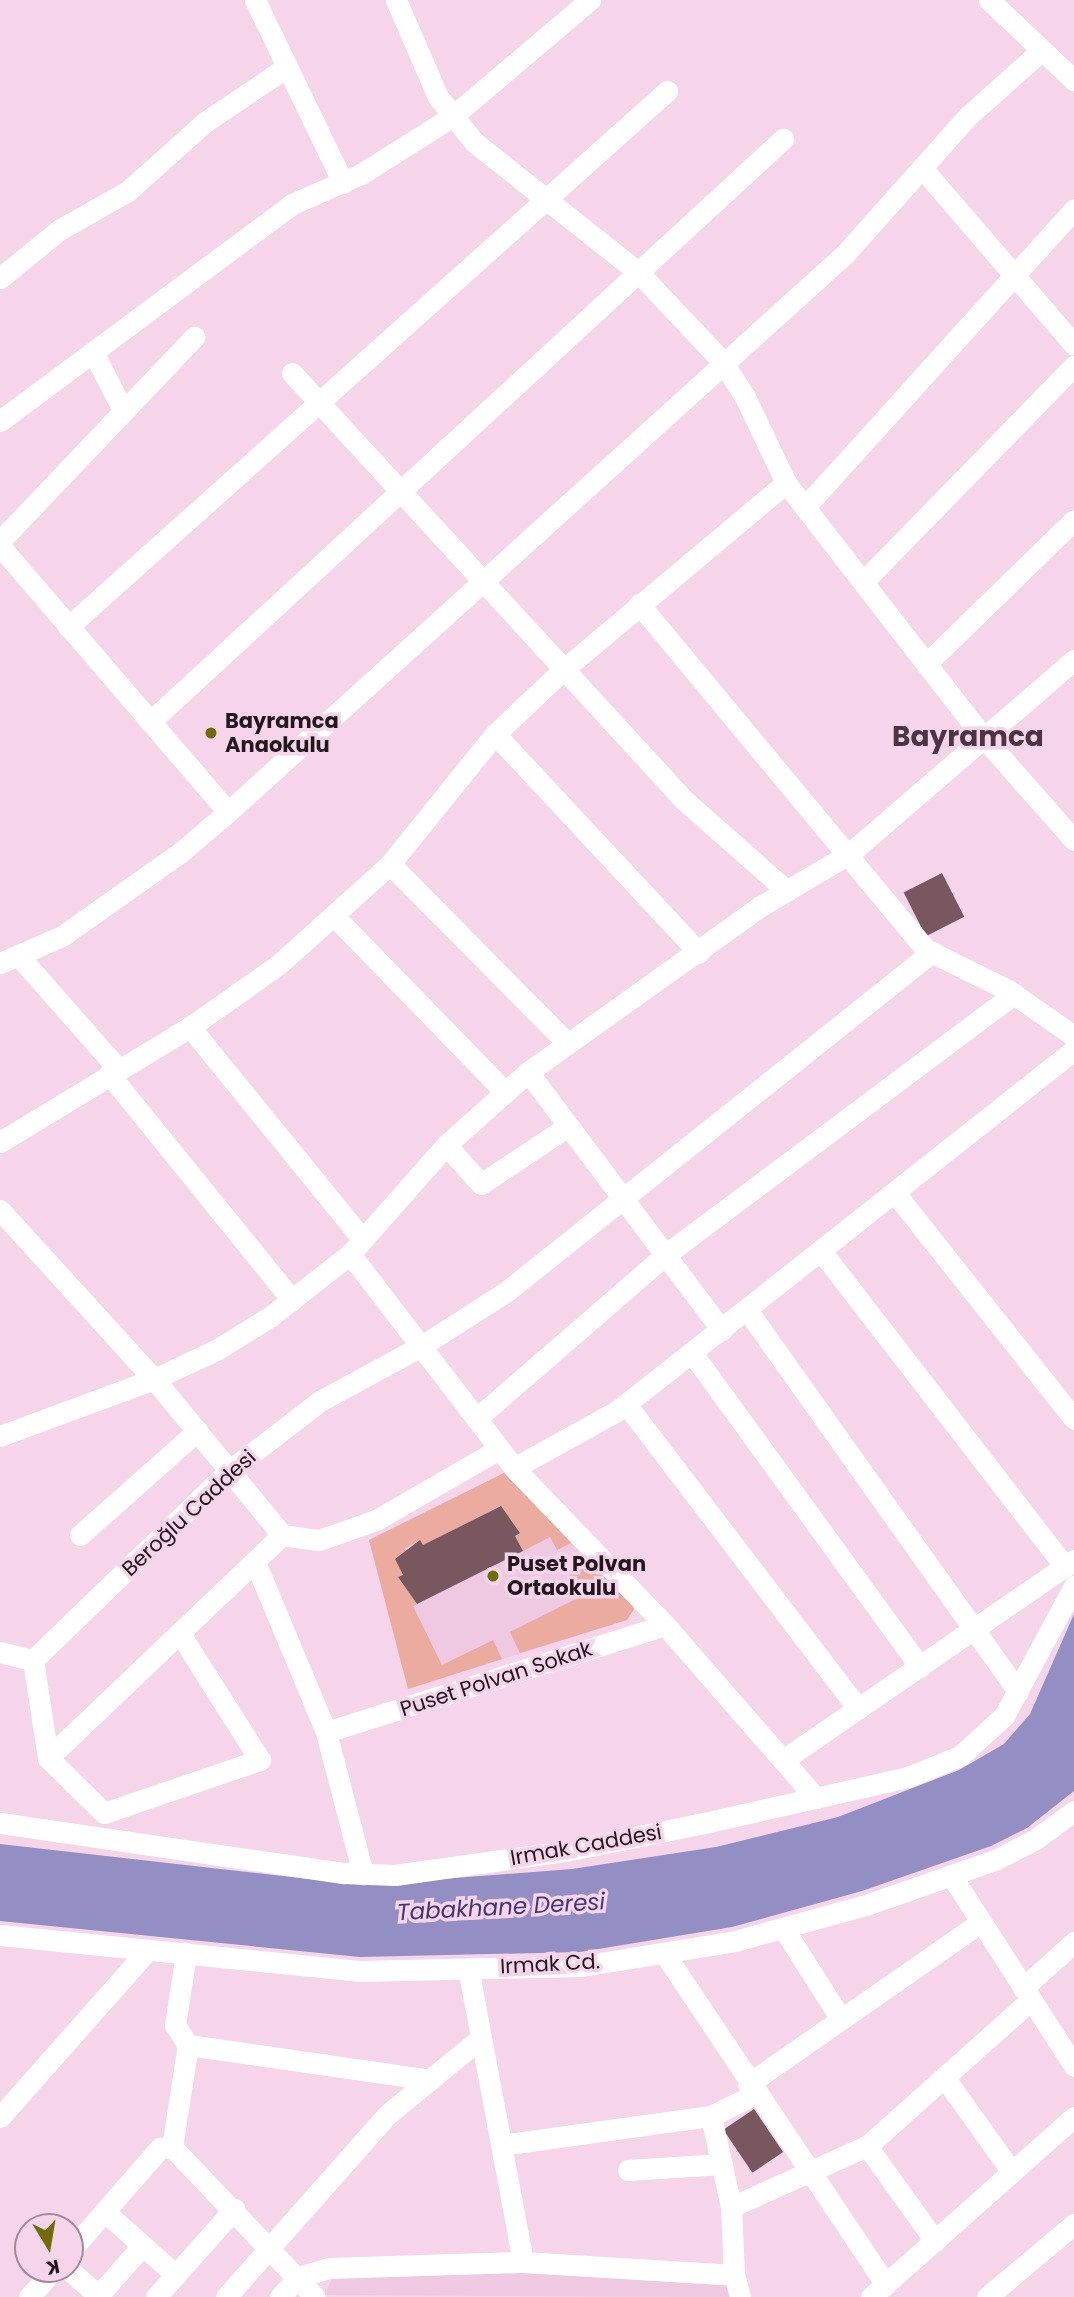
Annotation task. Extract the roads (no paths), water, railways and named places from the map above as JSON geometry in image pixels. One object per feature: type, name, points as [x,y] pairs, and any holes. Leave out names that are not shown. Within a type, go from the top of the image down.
[{"type":"street","points":[[255,0],[342,183]]},
{"type":"street","points":[[396,0],[438,97],[453,116],[474,142],[639,273],[722,361],[745,397],[786,483],[984,738],[1074,841]]},
{"type":"street","points":[[0,421],[292,204],[342,183],[453,116],[590,0]]},
{"type":"street","points":[[989,0],[1074,80]]},
{"type":"street","points":[[292,1300],[113,1071],[9,959],[62,936],[228,812],[722,361],[845,254],[968,116],[1042,50]]},
{"type":"street","points":[[0,278],[59,230],[128,191],[205,122],[287,68]]},
{"type":"street","points":[[68,627],[667,91]]},
{"type":"street","points":[[150,722],[398,489],[639,273],[783,139]]},
{"type":"street","points":[[922,168],[1014,271],[1074,345]]},
{"type":"street","points":[[805,506],[1014,271],[1074,209]]},
{"type":"street","points":[[0,541],[194,337]]},
{"type":"street","points":[[93,352],[123,410]]},
{"type":"street","points":[[863,582],[1074,366]]},
{"type":"street","points":[[292,373],[684,800],[787,891]]},
{"type":"street","points":[[0,1142],[113,1071],[190,1027],[278,965],[390,864],[495,734],[639,604],[786,483]]},
{"type":"street","points":[[926,664],[1074,520]]},
{"type":"street","points":[[0,547],[228,812]]},
{"type":"street","points":[[639,604],[849,853],[889,907],[932,952],[1014,994],[1074,1036]]},
{"type":"street","points":[[0,1436],[154,1379],[218,1349],[292,1300],[356,1247],[446,1145],[528,1072],[787,891],[849,853],[1074,660]]},
{"type":"street","points":[[495,734],[699,953]]},
{"type":"street","points":[[390,864],[568,1044]]},
{"type":"street","points":[[334,916],[505,1092]]},
{"type":"street","name":"Beroğlu Caddesi","points":[[33,1660],[229,1471],[320,1401],[423,1345],[507,1292],[622,1197],[932,952]]},
{"type":"street","points":[[477,1418],[665,1255],[1014,994]]},
{"type":"street","points":[[190,1027],[356,1247],[423,1345],[514,1468],[665,1625],[816,1798]]},
{"type":"street","points":[[514,1468],[626,1404],[1074,1050]]},
{"type":"street","points":[[528,1072],[722,1330]]},
{"type":"street","points":[[446,1145],[481,1184],[568,1126]]},
{"type":"street","points":[[895,1193],[1074,1419]]},
{"type":"street","points":[[0,1210],[154,1379],[282,1535],[319,1540],[376,1520],[499,1449]]},
{"type":"street","points":[[783,1760],[974,1630],[1071,1584],[821,1251]]},
{"type":"street","points":[[747,1310],[1018,1691]]},
{"type":"street","points":[[692,1353],[919,1667]]},
{"type":"street","points":[[626,1404],[858,1709]]},
{"type":"street","points":[[80,1535],[197,1432]]},
{"type":"street","points":[[48,1758],[282,1535]]},
{"type":"street","points":[[255,1562],[326,1732],[363,1874]]},
{"type":"street","name":"Irmak Caddesi","points":[[0,1823],[363,1874],[395,1875],[566,1851],[816,1798],[908,1777],[960,1756],[1004,1716],[1071,1584]]},
{"type":"street","name":"Puset Polvan Sokak","points":[[326,1732],[665,1625]]},
{"type":"street","points":[[0,1652],[33,1660],[48,1758],[104,1814],[260,1760],[180,1634]]},
{"type":"street","name":"Irmak Cd.","points":[[0,1935],[359,1970],[581,1966],[664,1953],[783,1928],[951,1875],[1034,1840],[1074,1811]]},
{"type":"street","points":[[951,1875],[1074,2066]]},
{"type":"street","points":[[501,2145],[711,2116],[751,2089],[841,2019],[981,1922]]},
{"type":"street","points":[[783,1928],[841,2019]]},
{"type":"street","points":[[731,2207],[867,2146],[944,2077],[1027,1994],[1074,1942]]},
{"type":"street","points":[[0,2117],[148,1950]]},
{"type":"street","points":[[173,2147],[188,2045],[175,2025],[186,1953]]},
{"type":"street","points":[[664,1953],[807,2173],[878,2291],[1074,2117]]},
{"type":"street","points":[[468,1968],[523,2262]]},
{"type":"street","points":[[226,2297],[388,2114],[481,2038]]},
{"type":"street","points":[[188,2045],[430,2080]]},
{"type":"street","points":[[944,2077],[1012,2172]]},
{"type":"street","points":[[711,2116],[731,2207],[734,2274],[740,2297]]},
{"type":"street","points":[[867,2146],[934,2241]]},
{"type":"street","points":[[84,2235],[160,2148],[173,2147],[271,2246],[315,2297]]},
{"type":"street","points":[[628,2170],[722,2164]]},
{"type":"street","points":[[156,2297],[234,2209]]},
{"type":"street","points":[[105,2212],[176,2275]]},
{"type":"street","points":[[987,2297],[1074,2224]]},
{"type":"street","points":[[83,2283],[98,2297],[143,2245]]},
{"type":"street","points":[[280,2297],[298,2277],[329,2268],[523,2262],[734,2274]]},
{"type":"street","points":[[29,2297],[42,2283]]},
{"type":"water","name":"Tabakhane Deresi","points":[[1074,1614],[1074,1791],[1027,1828],[991,1846],[862,1891],[732,1927],[580,1952],[360,1957],[0,1921],[0,1844],[362,1885],[572,1869],[716,1847],[838,1817],[959,1770],[1004,1744],[1030,1714]]},
{"type":"place","name":"Bayramca Anaokulu","points":[[211,733]]},
{"type":"place","name":"Puset Polvan Ortaokulu","points":[[493,1576]]},
{"type":"district","name":"Bayramca","points":[[968,737]]}]
